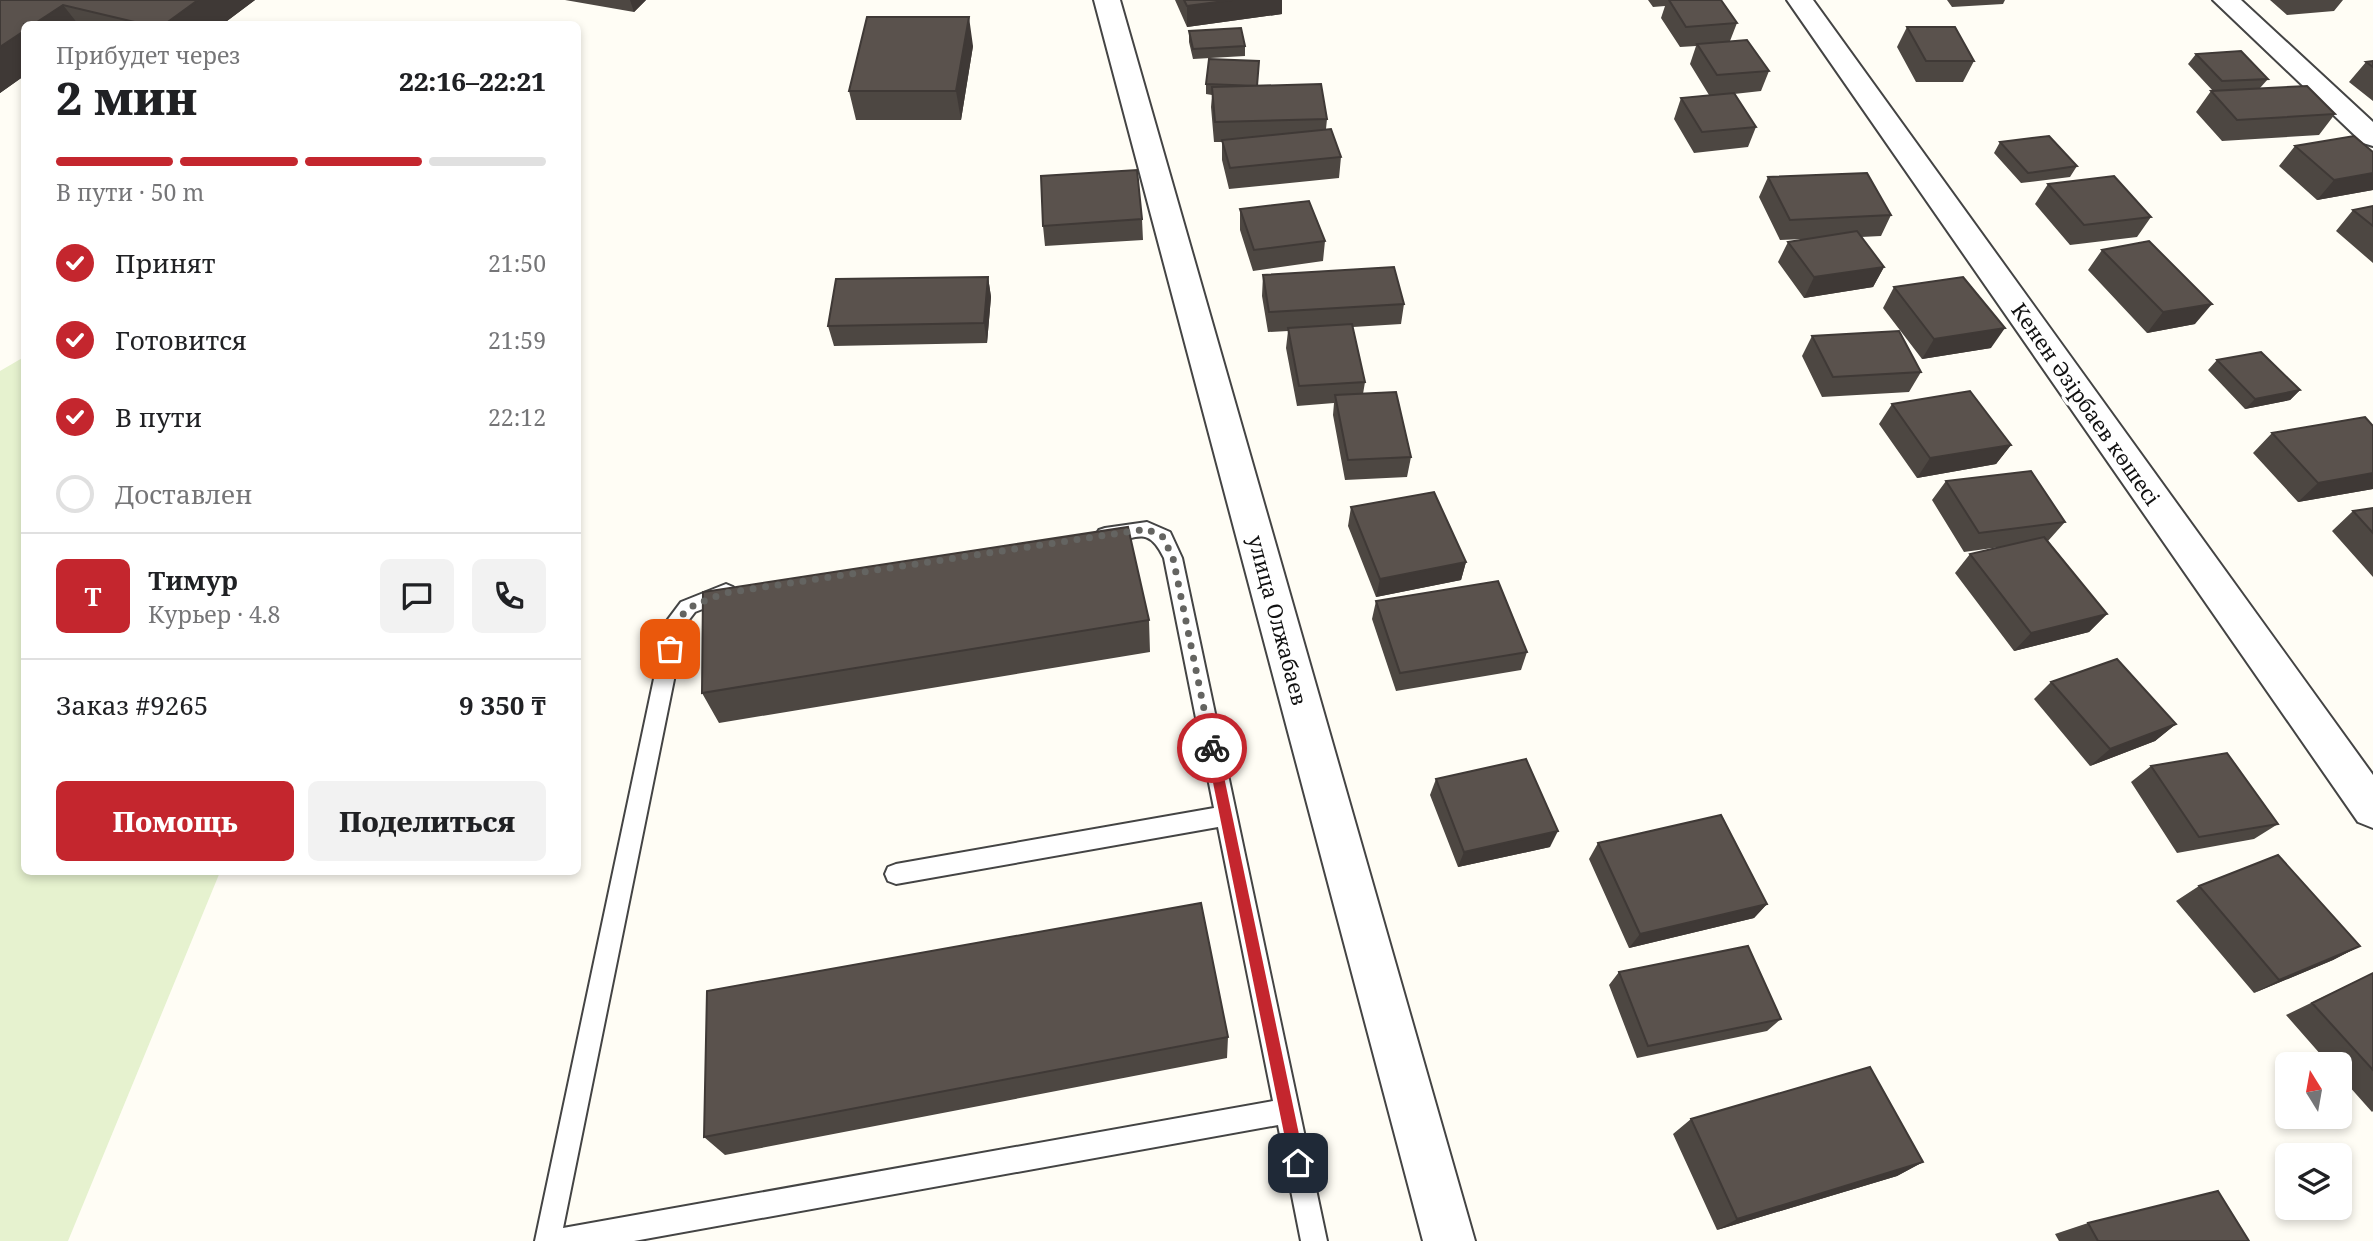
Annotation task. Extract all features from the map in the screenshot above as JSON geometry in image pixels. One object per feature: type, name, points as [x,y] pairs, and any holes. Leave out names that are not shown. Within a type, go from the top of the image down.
[{"type":"street","name":"улица Олжабаев","points":[[1107,0],[1449,1241]]},
{"type":"street","name":"Кенен Әзірбаев көшесі","points":[[1800,0],[2373,809]]},
{"type":"street","points":[[2226,0],[2373,137]]},
{"type":"lane","points":[[1079,539],[1147,529],[1163,537],[1173,558],[1314,1241]]},
{"type":"lane","points":[[548,1241],[676,622],[688,607],[725,593],[752,588]]},
{"type":"lane","points":[[896,874],[1226,816]]},
{"type":"lane","points":[[563,1241],[1287,1111]]},
{"type":"green space","points":[[21,359],[21,875],[219,875],[68,1241],[0,1241],[0,371]]},
{"type":"building","points":[[0,0],[198,0],[169,21],[130,21],[63,5],[39,21],[21,21],[21,33],[0,47]]},
{"type":"building","points":[[1184,0],[1232,0],[1187,6]]},
{"type":"building","points":[[1669,0],[1721,0],[1737,23],[1686,27]]},
{"type":"building","points":[[867,17],[969,17],[956,91],[849,91]]},
{"type":"building","points":[[1907,27],[1955,27],[1974,61],[1926,61]]},
{"type":"building","points":[[1241,28],[1245,46],[1193,49],[1189,31]]},
{"type":"building","points":[[1747,40],[1769,71],[1717,75],[1697,44]]},
{"type":"building","points":[[2241,51],[2268,79],[2222,81],[2196,54]]},
{"type":"building","points":[[1209,59],[1259,61],[1257,86],[1206,84]]},
{"type":"building","points":[[1321,84],[1327,119],[1215,122],[1212,87]]},
{"type":"building","points":[[2307,86],[2335,114],[2237,120],[2211,91]]},
{"type":"building","points":[[1734,93],[1756,127],[1702,132],[1681,98]]},
{"type":"building","points":[[1331,129],[1341,157],[1230,168],[1222,140]]},
{"type":"building","points":[[2049,136],[2077,166],[2028,173],[2000,142]]},
{"type":"building","points":[[2354,136],[2373,152],[2373,173],[2334,180],[2295,146]]},
{"type":"building","points":[[1137,170],[1142,219],[1043,226],[1041,176]]},
{"type":"building","points":[[1867,173],[1891,215],[1790,220],[1768,177]]},
{"type":"building","points":[[2114,176],[2151,217],[2084,225],[2048,184]]},
{"type":"building","points":[[1309,201],[1325,241],[1254,250],[1240,209]]},
{"type":"building","points":[[2373,206],[2373,226],[2353,210]]},
{"type":"building","points":[[1857,231],[1884,267],[1814,277],[1788,242]]},
{"type":"building","points":[[2149,241],[2212,304],[2163,312],[2102,250]]},
{"type":"building","points":[[1394,267],[1404,304],[1269,312],[1263,275]]},
{"type":"building","points":[[988,277],[984,323],[828,326],[836,279]]},
{"type":"building","points":[[1963,277],[2005,328],[1934,339],[1894,287]]},
{"type":"building","points":[[1352,324],[1365,382],[1299,386],[1288,328]]},
{"type":"building","points":[[1899,331],[1921,372],[1833,377],[1812,336]]},
{"type":"building","points":[[2261,352],[2300,390],[2255,399],[2217,360]]},
{"type":"building","points":[[1970,391],[2011,445],[1930,458],[1892,404]]},
{"type":"building","points":[[1396,392],[1411,457],[1348,460],[1335,395]]},
{"type":"building","points":[[2365,417],[2373,426],[2373,473],[2318,483],[2272,433]]},
{"type":"building","points":[[2031,471],[2065,522],[1979,533],[1946,481]]},
{"type":"building","points":[[1434,492],[1466,562],[1380,579],[1351,507]]},
{"type":"building","points":[[2373,508],[2373,533],[2353,511]]},
{"type":"building","points":[[1128,527],[1149,620],[702,693],[703,592]]},
{"type":"building","points":[[2044,537],[2107,614],[2031,633],[1970,554]]},
{"type":"building","points":[[1498,581],[1527,652],[1400,673],[1376,601]]},
{"type":"building","points":[[2117,659],[2176,724],[2110,749],[2051,682]]},
{"type":"building","points":[[2227,753],[2278,824],[2199,837],[2151,766]]},
{"type":"building","points":[[1526,759],[1558,831],[1464,852],[1436,779]]},
{"type":"building","points":[[1721,815],[1767,904],[1640,934],[1598,843]]},
{"type":"building","points":[[2278,855],[2360,946],[2279,980],[2199,886]]},
{"type":"building","points":[[1201,903],[1228,1037],[704,1137],[707,991]]},
{"type":"building","points":[[1748,946],[1781,1019],[1648,1046],[1619,972]]},
{"type":"building","points":[[2373,973],[2373,1070],[2312,1003]]},
{"type":"building","points":[[1870,1067],[1923,1162],[1737,1219],[1691,1119]]},
{"type":"building","points":[[2218,1191],[2249,1241],[2098,1241],[2088,1223]]},
{"type":"way so far","points":[[670,649],[676,622],[688,607],[725,593],[1147,529],[1163,537],[1173,558],[1212,748]]},
{"type":"route","points":[[1212,748],[1298,1163]]}]
